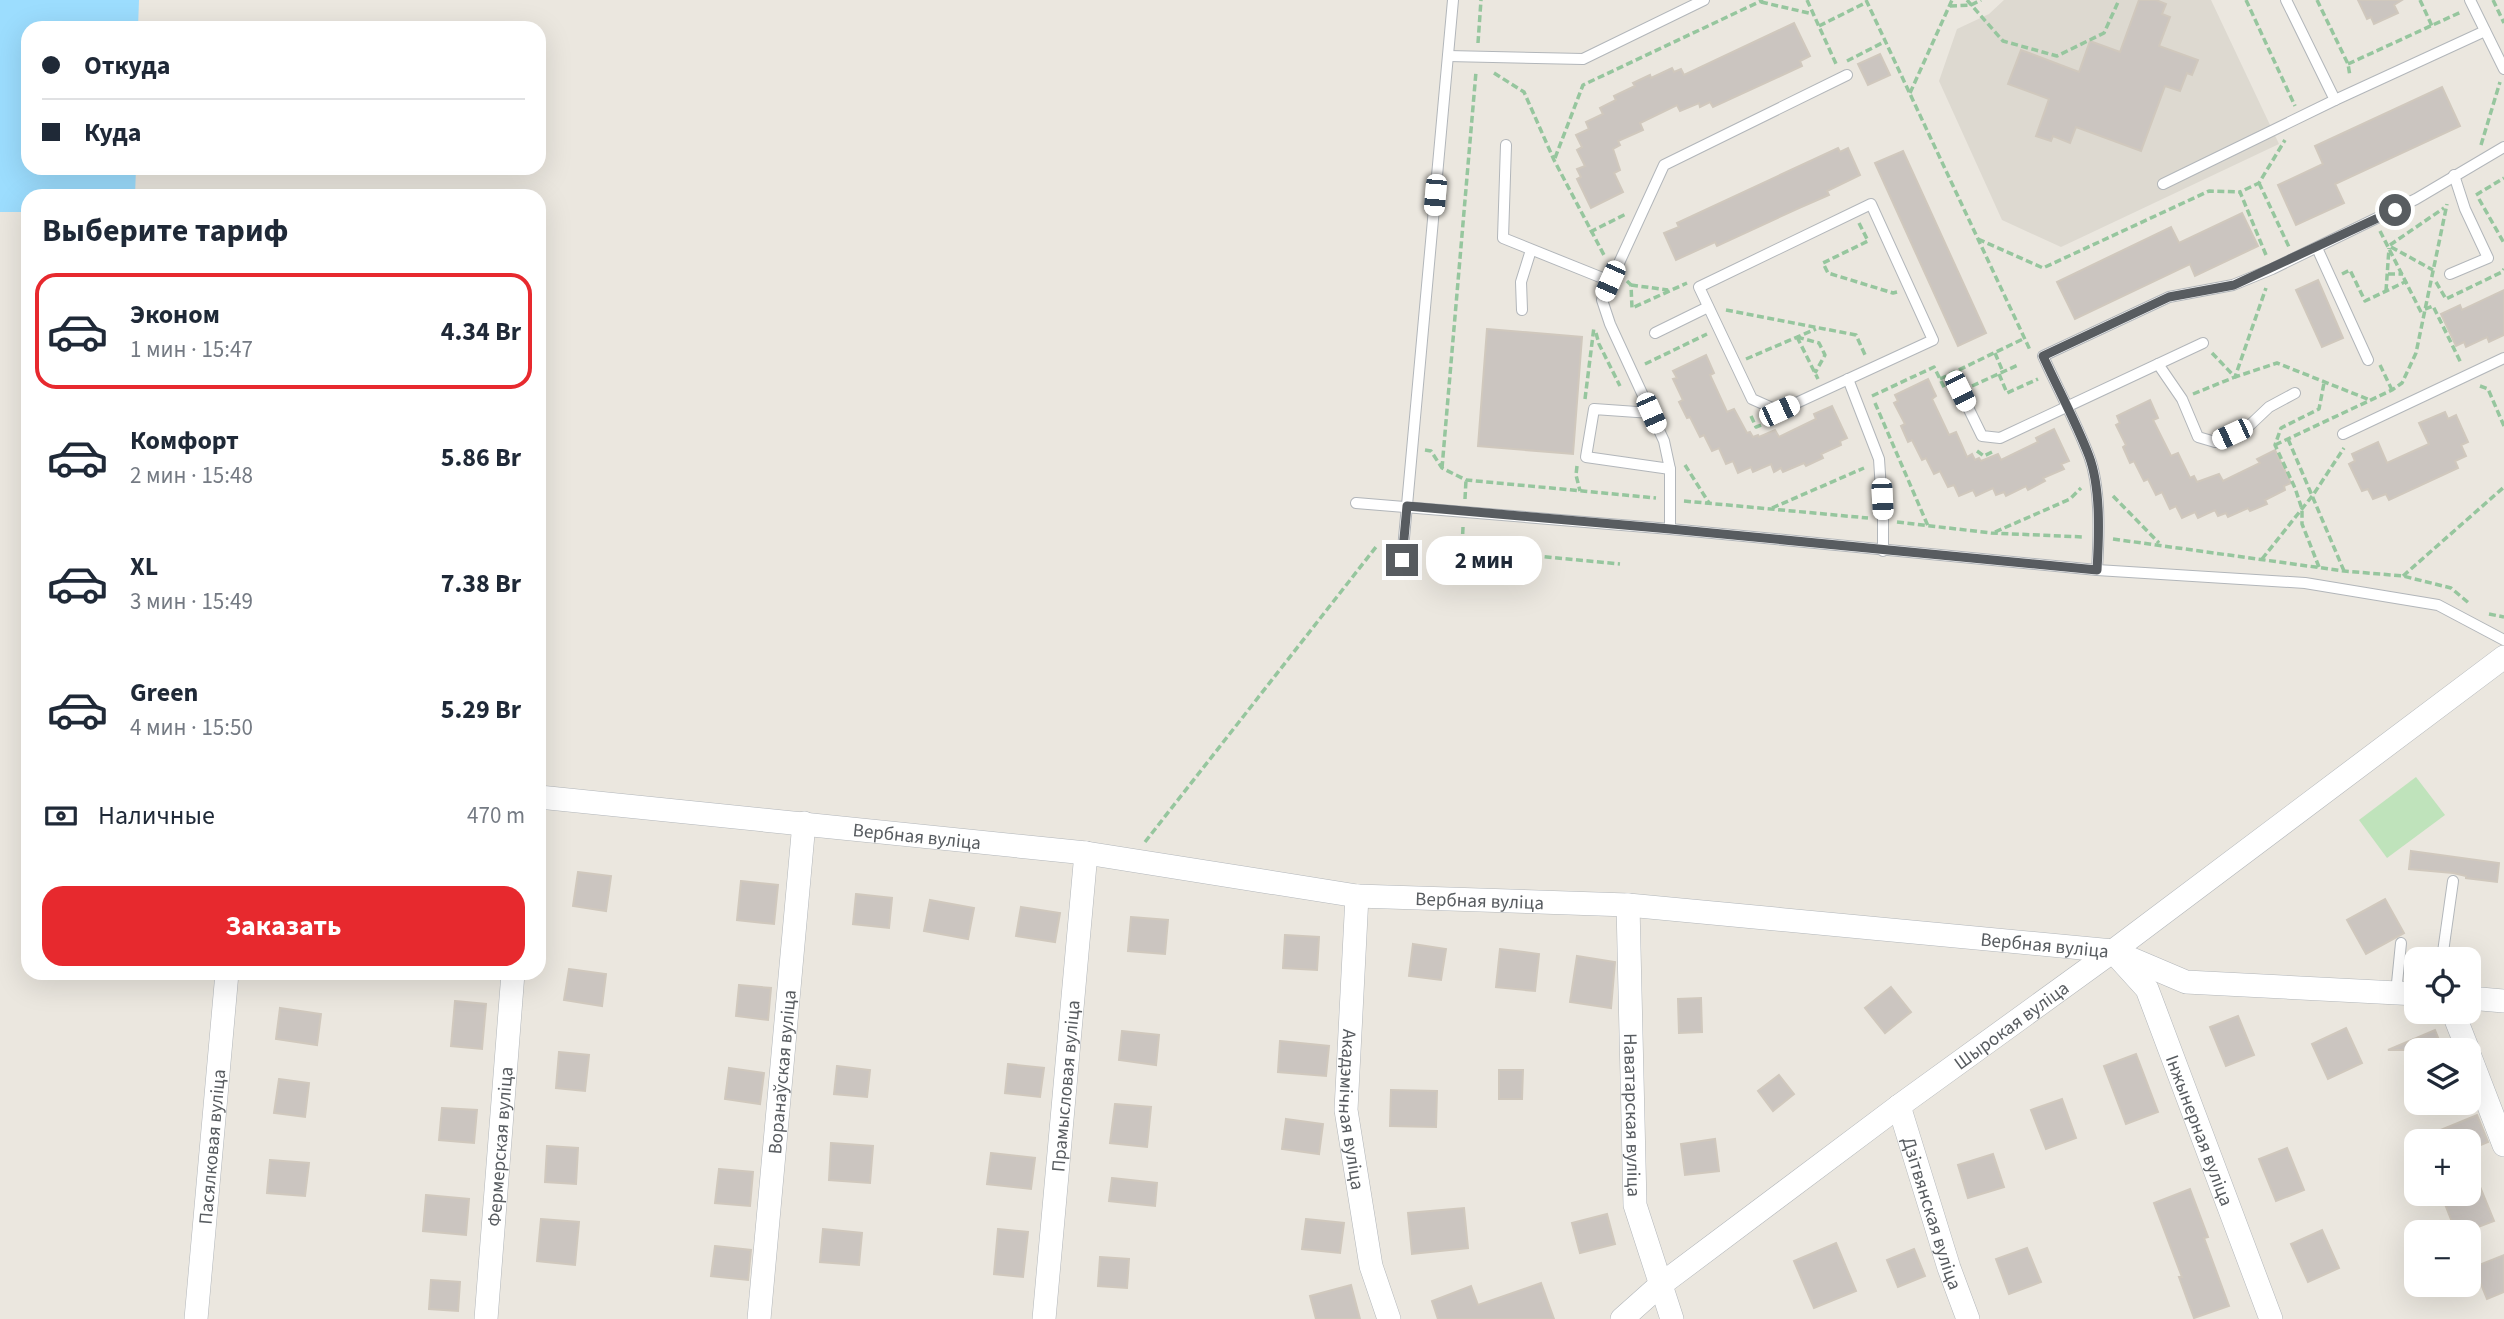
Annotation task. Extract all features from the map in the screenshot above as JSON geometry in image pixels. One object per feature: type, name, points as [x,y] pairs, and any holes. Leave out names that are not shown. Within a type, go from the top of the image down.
[{"type":"street","name":"Шырокая вуліца","points":[[1622,1319],[1659,1286],[1899,1106],[2113,951],[2504,657]]},
{"type":"street","name":"Вербная вуліца","points":[[546,798],[1086,853],[1357,896],[1628,905],[2113,951],[2186,982],[2404,994]]},
{"type":"street","name":"Воранаўская вуліца","points":[[759,1319],[804,823]]},
{"type":"street","name":"Прамысловая вуліца","points":[[1044,1319],[1086,853]]},
{"type":"street","name":"Акадэмічная вуліца","points":[[1357,896],[1346,1110],[1371,1266],[1389,1319]]},
{"type":"street","name":"Наватарская вуліца","points":[[1628,905],[1635,1205],[1659,1286],[1672,1319]]},
{"type":"street","name":"Інжынерная вуліца","points":[[2113,951],[2147,989],[2272,1319]]},
{"type":"street","name":"Пасялковая вуліца","points":[[196,1319],[227,980]]},
{"type":"street","name":"Фермерская вуліца","points":[[486,1319],[512,980]]},
{"type":"street","points":[[2481,999],[2504,1001]]},
{"type":"street","points":[[2481,1086],[2504,1145]]},
{"type":"street","name":"Дзітвянская вуліца","points":[[1899,1106],[1949,1268],[1968,1319]]},
{"type":"lane","points":[[1402,560],[1452,0]]},
{"type":"lane","points":[[1448,56],[1583,59],[1704,0]]},
{"type":"lane","points":[[2286,0],[2335,100]]},
{"type":"lane","points":[[2471,4],[2504,69]]},
{"type":"lane","points":[[2164,184],[2485,30]]},
{"type":"lane","points":[[1670,529],[1670,469],[1664,441],[1610,324],[1602,300],[1664,165],[1847,75]]},
{"type":"lane","points":[[1506,145],[1503,238],[1610,281]]},
{"type":"lane","points":[[2097,570],[2098,510],[2090,458],[2043,356],[2169,297],[2234,285],[2272,269],[2416,199],[2504,147]]},
{"type":"lane","points":[[2450,274],[2488,258],[2465,209],[2454,175]]},
{"type":"lane","points":[[1871,205],[1909,288],[1933,340],[1779,411],[1752,399],[1699,287],[1871,205]]},
{"type":"lane","points":[[2317,248],[2368,360]]},
{"type":"lane","points":[[1522,310],[1521,282],[1531,250]]},
{"type":"lane","points":[[1655,333],[1708,307]]},
{"type":"lane","points":[[1960,391],[1982,436],[2000,438],[2203,344]]},
{"type":"lane","points":[[2343,434],[2504,358]]},
{"type":"lane","points":[[2158,364],[2182,399],[2198,437],[2215,442],[2250,425],[2269,407],[2295,393]]},
{"type":"lane","points":[[1848,379],[1879,459],[1883,551]]},
{"type":"lane","points":[[1651,413],[1594,409],[1586,457],[1670,469]]},
{"type":"lane","points":[[1356,503],[1670,529],[2097,570],[2305,583],[2438,605],[2504,640]]},
{"type":"lane","points":[[2444,947],[2453,881]]},
{"type":"lane","points":[[2401,943],[2404,974]]},
{"type":"path","points":[[1442,468],[1481,0]]},
{"type":"path","points":[[1807,0],[1836,66],[1886,41]]},
{"type":"path","points":[[1910,93],[1952,0]]},
{"type":"path","points":[[1967,0],[2003,41],[2057,56],[2104,33],[2119,0]]},
{"type":"path","points":[[1950,6],[1971,5],[1981,0]]},
{"type":"path","points":[[2246,0],[2300,117]]},
{"type":"path","points":[[2318,0],[2348,64],[2353,92]]},
{"type":"path","points":[[2420,0],[2432,26]]},
{"type":"path","points":[[2493,0],[2504,23]]},
{"type":"path","points":[[1554,160],[1583,85],[1761,1],[1813,14]]},
{"type":"path","points":[[1819,26],[1867,1],[2034,358]]},
{"type":"path","points":[[2348,64],[2432,26],[2471,4]]},
{"type":"path","points":[[2502,80],[2504,90]]},
{"type":"path","points":[[2476,163],[2502,80]]},
{"type":"path","points":[[1977,239],[2043,268],[2209,191],[2240,192],[2259,183],[2286,140],[2289,123]]},
{"type":"path","points":[[2276,445],[2402,383],[2416,353],[2454,175]]},
{"type":"path","points":[[2465,209],[2476,194],[2504,178]]},
{"type":"path","points":[[2259,183],[2294,258]]},
{"type":"path","points":[[2235,377],[2272,269],[2240,192]]},
{"type":"path","points":[[2476,194],[2504,243]]},
{"type":"path","points":[[1590,232],[1646,203]]},
{"type":"path","points":[[2390,246],[2446,206]]},
{"type":"path","points":[[1855,212],[1868,241],[1823,263],[1828,273],[1894,293],[1909,288]]},
{"type":"path","points":[[2374,220],[2390,246],[2423,316]]},
{"type":"path","points":[[2390,246],[2433,270]]},
{"type":"path","points":[[2386,291],[2390,246]]},
{"type":"path","points":[[2350,270],[2365,301],[2407,281]]},
{"type":"path","points":[[2388,274],[2403,274]]},
{"type":"path","points":[[1631,285],[1670,291]]},
{"type":"path","points":[[2425,309],[2433,306],[2461,363],[2472,358]]},
{"type":"path","points":[[1708,307],[1856,335],[1928,526]]},
{"type":"path","points":[[1625,311],[1632,308]]},
{"type":"path","points":[[1750,370],[1744,360],[1818,328]]},
{"type":"path","points":[[1616,378],[1709,333]]},
{"type":"path","points":[[1797,337],[1819,343],[1825,355],[1815,373]]},
{"type":"path","points":[[1797,337],[1824,390]]},
{"type":"path","points":[[1940,379],[2025,338]]},
{"type":"path","points":[[2203,344],[2235,377]]},
{"type":"path","points":[[1995,353],[2007,393],[2043,377]]},
{"type":"path","points":[[2182,399],[2277,363],[2370,400]]},
{"type":"path","points":[[1960,391],[2018,365]]},
{"type":"path","points":[[2319,567],[2302,524],[2302,509],[2295,488],[2276,445],[2281,428],[2319,409],[2324,383]]},
{"type":"path","points":[[2474,384],[2488,388],[2504,426]]},
{"type":"path","points":[[2288,439],[2344,570]]},
{"type":"path","points":[[2262,559],[2313,495],[2346,446]]},
{"type":"path","points":[[1413,448],[1431,451],[1442,468],[1466,480],[1991,533],[2099,537],[2403,576],[2451,588],[2478,610],[2504,617]]},
{"type":"path","points":[[1771,509],[1873,464]]},
{"type":"path","points":[[1466,480],[1462,549],[1620,564]]},
{"type":"path","points":[[2403,576],[2504,487]]},
{"type":"path","points":[[1131,860],[1376,547]]},
{"type":"shaded area","points":[[2004,0],[2211,0],[2279,144],[2061,247],[2002,220],[1939,81],[1957,29],[1989,14]]},
{"type":"green space","points":[[2416,777],[2445,815],[2387,858],[2359,820]]},
{"type":"water","points":[[0,0],[139,0],[138,21],[21,21],[21,175],[136,175],[135,189],[21,189],[21,212],[0,212]]},
{"type":"building","points":[[2139,0],[2156,0],[2166,4],[2162,14],[2170,17],[2159,46],[2198,60],[2192,75],[2187,73],[2180,91],[2165,86],[2141,151],[2076,127],[2070,143],[2053,136],[2051,141],[2036,136],[2049,99],[2008,84],[2021,50],[2079,72],[2090,41],[2120,52]]},
{"type":"building","points":[[2358,0],[2402,0],[2394,5],[2398,13],[2374,24],[2371,17],[2367,19]]},
{"type":"building","points":[[1794,23],[1810,56],[1800,61],[1802,66],[1713,107],[1710,102],[1700,107],[1699,103],[1680,111],[1677,105],[1640,123],[1643,130],[1618,141],[1620,145],[1613,149],[1620,170],[1614,173],[1623,192],[1591,208],[1577,179],[1581,177],[1577,169],[1585,166],[1577,150],[1582,147],[1576,135],[1589,129],[1586,122],[1603,114],[1600,108],[1616,100],[1614,96],[1635,86],[1633,83],[1650,75],[1651,78],[1672,68],[1674,72],[1681,69],[1684,75]]},
{"type":"building","points":[[1880,54],[1890,75],[1868,85],[1858,64]]},
{"type":"building","points":[[2442,87],[2460,126],[2335,184],[2344,203],[2296,225],[2278,185],[2323,164],[2315,146]]},
{"type":"building","points":[[1838,148],[1840,152],[1848,148],[1860,175],[1827,191],[1829,195],[1717,246],[1715,242],[1676,260],[1664,233],[1679,227],[1677,223]]},
{"type":"building","points":[[1903,151],[1986,333],[1958,346],[1875,163]]},
{"type":"building","points":[[2242,213],[2258,246],[2195,276],[2190,264],[2075,319],[2057,282],[2171,227],[2179,243]]},
{"type":"building","points":[[2318,280],[2343,338],[2322,347],[2296,290]]},
{"type":"building","points":[[2504,290],[2504,335],[2489,342],[2487,337],[2466,347],[2464,342],[2456,346],[2441,314],[2460,305],[2462,310]]},
{"type":"building","points":[[1487,329],[1582,337],[1573,454],[1478,446]]},
{"type":"building","points":[[1706,355],[1714,373],[1710,375],[1727,412],[1734,409],[1747,433],[1750,432],[1753,437],[1775,430],[1779,437],[1816,419],[1814,414],[1832,406],[1847,438],[1840,441],[1841,445],[1821,454],[1823,458],[1806,466],[1804,463],[1783,472],[1781,468],[1774,472],[1771,464],[1753,472],[1751,467],[1738,473],[1733,461],[1726,464],[1719,448],[1712,451],[1704,435],[1700,437],[1679,402],[1683,400],[1673,379],[1677,378],[1673,371]]},
{"type":"building","points":[[1928,379],[1936,396],[1932,399],[1949,435],[1956,432],[1967,457],[1972,454],[1975,460],[1979,458],[1981,461],[1998,454],[2001,460],[2038,442],[2036,438],[2054,429],[2069,461],[2061,464],[2064,469],[2043,478],[2045,481],[2028,490],[2026,486],[2006,496],[2004,492],[1996,495],[1993,488],[1976,496],[1973,490],[1959,496],[1954,485],[1948,487],[1940,471],[1934,474],[1926,458],[1922,460],[1912,440],[1908,442],[1901,426],[1905,424],[1894,403],[1898,401],[1895,395]]},
{"type":"building","points":[[2150,400],[2158,418],[2153,420],[2171,456],[2178,453],[2190,478],[2194,476],[2197,482],[2219,474],[2223,481],[2260,463],[2257,459],[2275,450],[2291,483],[2284,486],[2285,490],[2265,500],[2267,504],[2250,511],[2248,508],[2228,517],[2226,513],[2218,516],[2215,510],[2198,518],[2195,512],[2182,518],[2176,506],[2170,509],[2162,492],[2156,495],[2148,479],[2144,481],[2134,461],[2130,463],[2123,447],[2126,445],[2116,425],[2120,423],[2117,416]]},
{"type":"building","points":[[2445,412],[2448,419],[2456,415],[2468,442],[2461,445],[2466,456],[2455,461],[2458,468],[2389,500],[2386,494],[2373,499],[2368,489],[2362,491],[2349,464],[2355,461],[2352,454],[2378,442],[2387,463],[2429,444],[2419,423]]},
{"type":"building","points":[[2411,851],[2499,863],[2497,882],[2466,878],[2453,873],[2409,869]]},
{"type":"building","points":[[578,872],[611,876],[606,911],[573,906]]},
{"type":"building","points":[[741,881],[778,885],[774,924],[737,920]]},
{"type":"building","points":[[856,894],[892,898],[889,928],[853,924]]},
{"type":"building","points":[[2385,899],[2404,933],[2366,954],[2347,920]]},
{"type":"building","points":[[930,900],[974,908],[968,939],[924,931]]},
{"type":"building","points":[[1021,907],[1060,913],[1055,942],[1016,936]]},
{"type":"building","points":[[1131,917],[1168,920],[1165,954],[1128,951]]},
{"type":"building","points":[[1285,935],[1319,937],[1317,970],[1283,968]]},
{"type":"building","points":[[1413,944],[1446,949],[1441,980],[1409,976]]},
{"type":"building","points":[[1500,949],[1539,954],[1535,991],[1496,987]]},
{"type":"building","points":[[1577,956],[1615,962],[1611,1008],[1570,1002]]},
{"type":"building","points":[[569,969],[606,974],[602,1006],[564,1000]]},
{"type":"building","points":[[739,985],[771,988],[768,1020],[736,1016]]},
{"type":"building","points":[[1891,987],[1911,1012],[1885,1033],[1865,1008]]},
{"type":"building","points":[[1701,998],[1702,1032],[1679,1033],[1678,999]]},
{"type":"building","points":[[455,1001],[486,1004],[482,1049],[451,1046]]},
{"type":"building","points":[[280,1008],[321,1014],[317,1045],[276,1039]]},
{"type":"building","points":[[2238,1016],[2254,1055],[2226,1066],[2210,1027]]},
{"type":"building","points":[[2346,1028],[2362,1063],[2328,1079],[2312,1044]]},
{"type":"building","points":[[2435,1030],[2438,1038],[2416,1038]]},
{"type":"building","points":[[1122,1031],[1159,1035],[1156,1065],[1119,1060]]},
{"type":"building","points":[[1280,1041],[1329,1046],[1326,1076],[1278,1072]]},
{"type":"building","points":[[2404,1043],[2404,1050],[2388,1050]]},
{"type":"building","points":[[559,1052],[589,1055],[585,1091],[556,1088]]},
{"type":"building","points":[[2136,1054],[2158,1112],[2126,1124],[2104,1066]]},
{"type":"building","points":[[1008,1064],[1044,1068],[1040,1097],[1005,1093]]},
{"type":"building","points":[[837,1066],[870,1070],[867,1097],[834,1094]]},
{"type":"building","points":[[729,1068],[764,1073],[760,1104],[725,1099]]},
{"type":"building","points":[[1499,1070],[1523,1070],[1522,1099],[1499,1099]]},
{"type":"building","points":[[1779,1075],[1794,1094],[1773,1111],[1758,1091]]},
{"type":"building","points":[[279,1079],[309,1083],[305,1117],[274,1113]]},
{"type":"building","points":[[1391,1090],[1437,1091],[1436,1127],[1390,1126]]},
{"type":"building","points":[[2062,1099],[2076,1138],[2046,1149],[2031,1110]]},
{"type":"building","points":[[1115,1104],[1151,1107],[1147,1147],[1110,1143]]},
{"type":"building","points":[[442,1108],[477,1110],[474,1143],[439,1140]]},
{"type":"building","points":[[2477,1115],[2488,1142],[2481,1145],[2481,1129],[2443,1129]]},
{"type":"building","points":[[1286,1119],[1323,1124],[1319,1154],[1282,1149]]},
{"type":"building","points":[[1715,1139],[1719,1171],[1685,1175],[1681,1144]]},
{"type":"building","points":[[831,1143],[873,1146],[870,1183],[829,1180]]},
{"type":"building","points":[[547,1146],[578,1148],[576,1184],[545,1182]]},
{"type":"building","points":[[2287,1148],[2304,1190],[2276,1201],[2259,1159]]},
{"type":"building","points":[[991,1153],[1035,1158],[1031,1189],[987,1184]]},
{"type":"building","points":[[1993,1154],[2004,1187],[1968,1198],[1958,1165]]},
{"type":"building","points":[[270,1160],[309,1163],[305,1196],[267,1193]]},
{"type":"building","points":[[719,1169],[753,1172],[750,1206],[715,1203]]},
{"type":"building","points":[[1112,1178],[1157,1183],[1155,1206],[1109,1201]]},
{"type":"building","points":[[2190,1189],[2208,1237],[2204,1238],[2229,1306],[2194,1318],[2179,1277],[2182,1277],[2154,1203]]},
{"type":"building","points":[[2481,1189],[2494,1221],[2481,1226],[2481,1220],[2451,1220],[2446,1206],[2481,1206]]},
{"type":"building","points":[[426,1195],[469,1199],[466,1235],[423,1231]]},
{"type":"building","points":[[1464,1208],[1468,1248],[1412,1254],[1408,1213]]},
{"type":"building","points":[[1607,1214],[1615,1244],[1580,1253],[1572,1223]]},
{"type":"building","points":[[541,1219],[579,1222],[575,1265],[537,1261]]},
{"type":"building","points":[[1306,1219],[1344,1223],[1340,1253],[1302,1249]]},
{"type":"building","points":[[823,1229],[862,1233],[859,1265],[820,1262]]},
{"type":"building","points":[[998,1229],[1028,1232],[1023,1277],[994,1274]]},
{"type":"building","points":[[2322,1230],[2339,1268],[2308,1282],[2291,1244]]},
{"type":"building","points":[[1836,1243],[1856,1291],[1814,1308],[1794,1261]]},
{"type":"building","points":[[715,1246],[751,1250],[748,1280],[711,1276]]},
{"type":"building","points":[[2027,1248],[2041,1282],[2009,1294],[1996,1259]]},
{"type":"building","points":[[1914,1249],[1925,1276],[1898,1287],[1887,1260]]},
{"type":"building","points":[[2504,1255],[2504,1292],[2487,1299],[2481,1284],[2481,1264]]},
{"type":"building","points":[[1100,1257],[1129,1259],[1127,1288],[1098,1286]]},
{"type":"building","points":[[431,1280],[460,1282],[458,1311],[429,1309]]},
{"type":"building","points":[[1541,1283],[1554,1319],[1438,1319],[1432,1301],[1471,1286],[1478,1305]]},
{"type":"building","points":[[1351,1285],[1360,1319],[1316,1319],[1310,1296]]},
{"type":"route","points":[[1402,560],[1407,506],[2097,570],[2098,510],[2090,458],[2043,356],[2169,297],[2234,285],[2395,210]]}]
